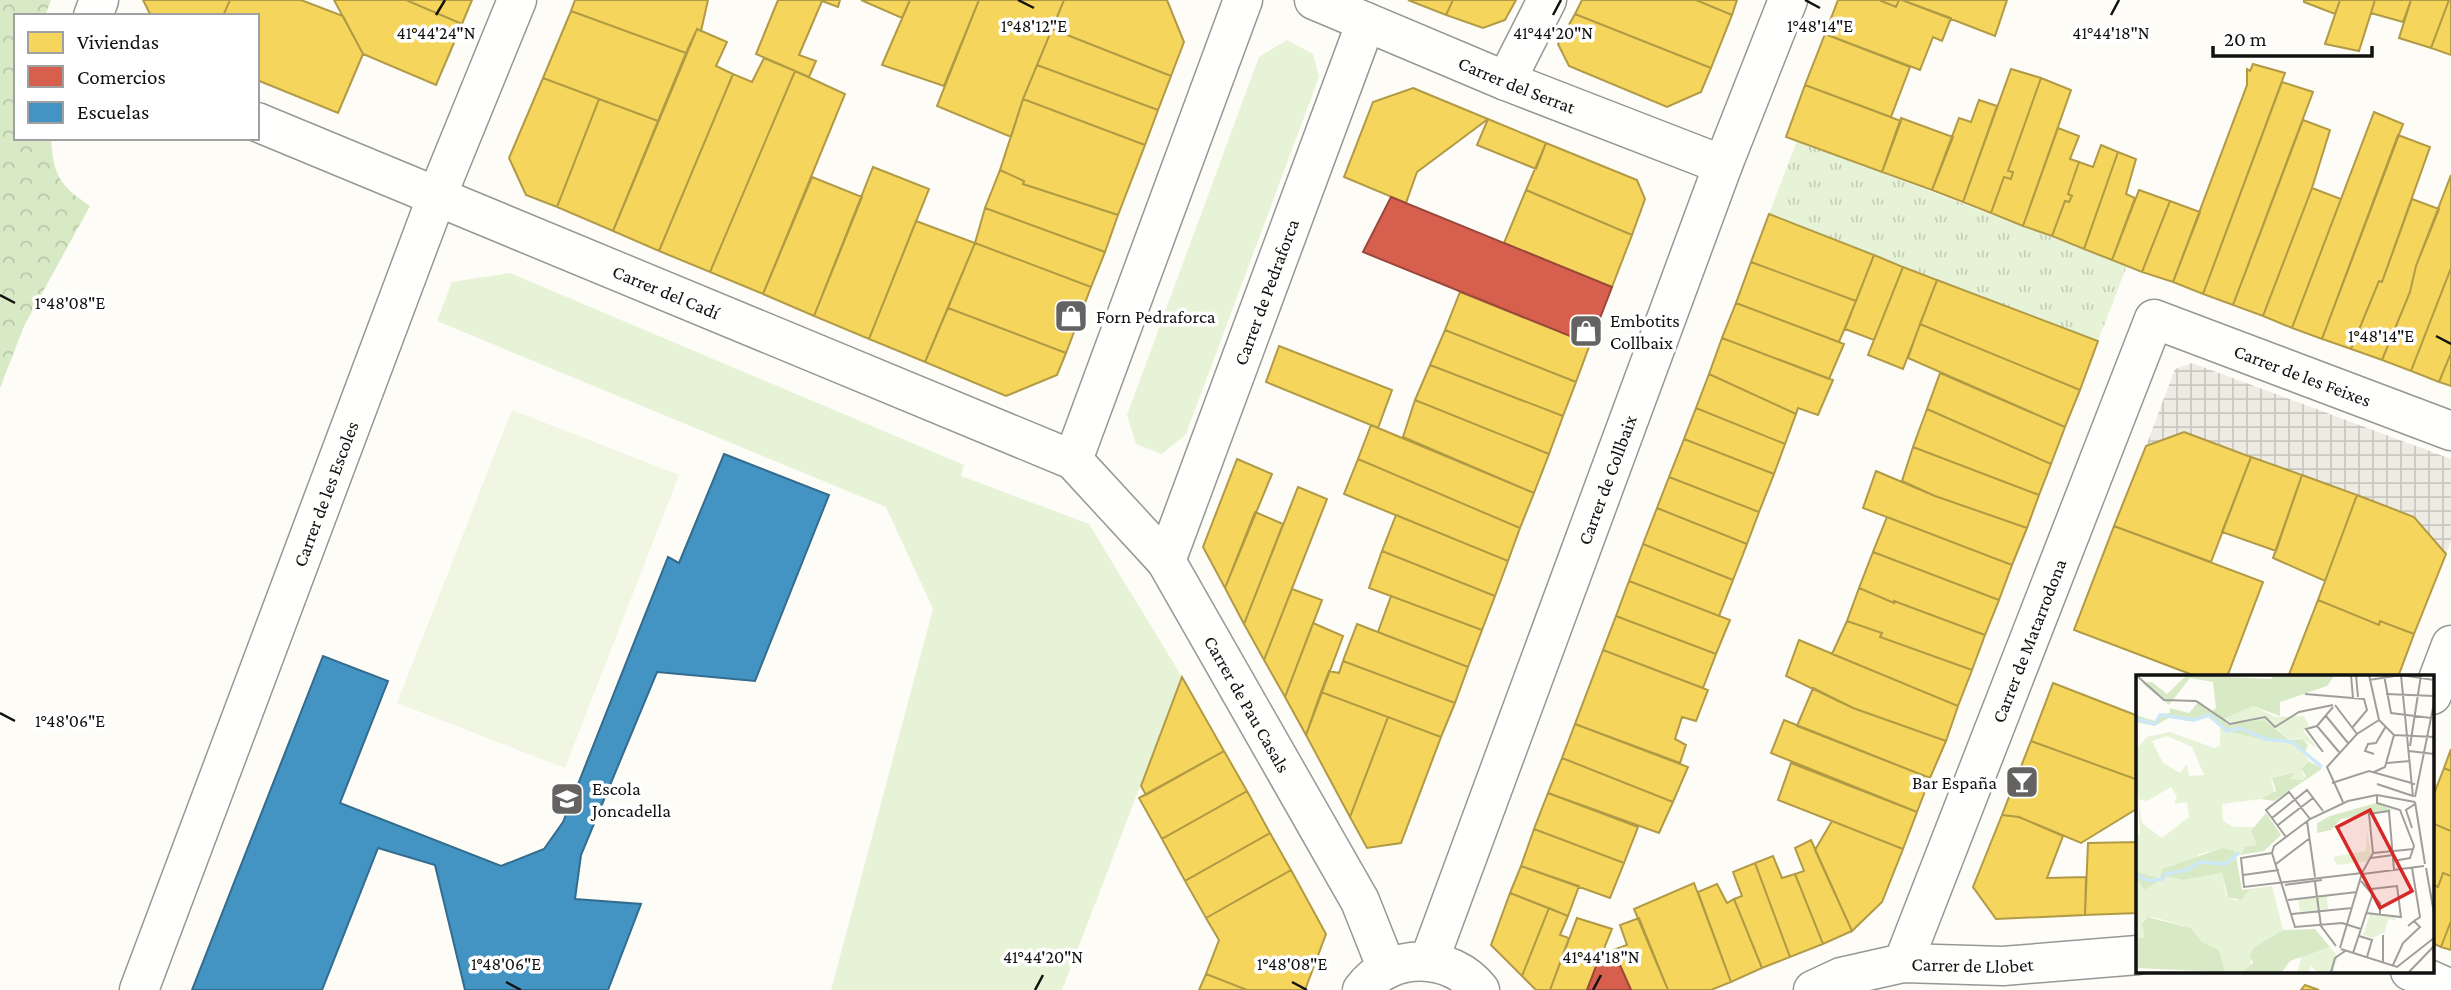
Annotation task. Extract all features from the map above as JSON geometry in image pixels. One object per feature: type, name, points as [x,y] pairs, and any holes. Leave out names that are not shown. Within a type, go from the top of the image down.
[{"type":"street","name":"Carrer de les Escoles","points":[[139,990],[437,196],[517,0]]},
{"type":"street","points":[[1073,460],[1244,0]]},
{"type":"street","name":"Carrer del Serrat","points":[[1314,0],[1506,80],[1723,165]]},
{"type":"street","points":[[1506,80],[1547,0]]},
{"type":"street","name":"Carrer de Collbaix","points":[[1429,961],[1723,165],[1788,0]]},
{"type":"street","name":"Carrer de Pedraforca","points":[[1166,561],[1366,22]]},
{"type":"street","name":"Carrer del Cadí","points":[[259,123],[1073,460]]},
{"type":"street","name":"Carrer de les Feixes","points":[[2154,319],[2451,431]]},
{"type":"street","name":"Carrer de Matarrodona","points":[[1903,963],[2154,319]]},
{"type":"street","name":"Carrer de Pau Casals","points":[[1073,460],[1166,561],[1360,901],[1375,980]]},
{"type":"street","points":[[2434,690],[2451,645]]},
{"type":"street","name":"Carrer de Llobet","points":[[1813,990],[1841,977],[1903,963],[2015,978],[2136,955]]},
{"type":"street","points":[[1375,980],[1407,962],[1429,961],[1467,976],[1480,990]]},
{"type":"street","points":[[2412,972],[2451,989]]},
{"type":"green space","points":[[0,0],[51,0],[46,14],[14,14],[14,140],[51,140],[56,171],[60,178],[90,206],[24,326],[0,388]]},
{"type":"green space","points":[[1287,40],[1313,54],[1319,77],[1186,434],[1162,454],[1136,444],[1127,415],[1259,57]]},
{"type":"green space","points":[[1797,141],[2127,266],[2098,341],[1769,214]]},
{"type":"green space","points":[[510,273],[964,465],[961,476],[1089,524],[1182,677],[1062,990],[831,990],[933,609],[886,507],[437,321],[452,282]]},
{"type":"green space","points":[[512,410],[679,475],[565,768],[397,703]]},
{"type":"shaded area","points":[[2192,363],[2451,459],[2451,541],[2446,554],[2414,516],[2184,432],[2146,446],[2175,369]]},
{"type":"building: Viviendas","points":[[143,0],[230,0],[224,14],[150,14]]},
{"type":"building: Viviendas","points":[[230,0],[301,0],[343,16],[363,54],[338,113],[259,81],[259,14],[224,14]]},
{"type":"building: Viviendas","points":[[334,0],[406,0],[462,24],[436,85],[363,54]]},
{"type":"building: Viviendas","points":[[406,0],[472,0],[462,24]]},
{"type":"building: Viviendas","points":[[575,0],[708,0],[701,31],[697,29],[686,53],[571,11]]},
{"type":"building: Viviendas","points":[[778,0],[840,0],[838,7],[822,1],[799,55],[816,61],[809,77],[756,54]]},
{"type":"building: Viviendas","points":[[861,0],[910,0],[902,18]]},
{"type":"building: Viviendas","points":[[910,0],[979,0],[944,86],[882,65]]},
{"type":"building: Viviendas","points":[[979,0],[1064,0],[1023,99],[1011,137],[937,106]]},
{"type":"building: Viviendas","points":[[1064,0],[1167,0],[1184,42],[1171,76],[1052,29]]},
{"type":"building: Viviendas","points":[[1408,0],[1453,0],[1446,15]]},
{"type":"building: Viviendas","points":[[1453,0],[1516,0],[1505,20],[1483,28],[1446,15]]},
{"type":"building: Viviendas","points":[[1582,0],[1696,0],[1732,15],[1711,68],[1575,14]]},
{"type":"building: Viviendas","points":[[1696,0],[1737,0],[1732,15]]},
{"type":"building: Viviendas","points":[[1838,0],[1879,0],[1896,7],[1899,0],[1902,0],[1951,18],[1942,41],[1933,37],[1920,70],[1825,34]]},
{"type":"building: Viviendas","points":[[1879,0],[1899,0],[1896,7]]},
{"type":"building: Viviendas","points":[[1902,0],[2007,0],[1995,36]]},
{"type":"building: Viviendas","points":[[2304,0],[2340,0],[2335,14]]},
{"type":"building: Viviendas","points":[[2340,0],[2375,0],[2359,51],[2325,44]]},
{"type":"building: Viviendas","points":[[2375,0],[2411,0],[2403,22],[2371,13]]},
{"type":"building: Viviendas","points":[[2411,0],[2449,0],[2431,48],[2399,38]]},
{"type":"building: Viviendas","points":[[2451,0],[2451,55],[2431,48]]},
{"type":"building: Viviendas","points":[[571,11],[686,53],[658,121],[543,78]]},
{"type":"building: Viviendas","points":[[1575,14],[1711,68],[1701,92],[1667,107],[1569,66],[1558,44]]},
{"type":"building: Viviendas","points":[[697,29],[727,42],[716,66],[733,74],[659,251],[613,231]]},
{"type":"building: Viviendas","points":[[1052,29],[1171,76],[1158,110],[1037,65]]},
{"type":"building: Viviendas","points":[[1825,34],[1910,67],[1891,117],[1805,85]]},
{"type":"building: Viviendas","points":[[764,58],[795,71],[710,272],[659,251],[733,74],[752,82]]},
{"type":"building: Viviendas","points":[[2253,64],[2285,73],[2203,294],[2173,282],[2247,85],[2247,69],[2250,71]]},
{"type":"building: Viviendas","points":[[1037,65],[1158,110],[1145,145],[1023,99]]},
{"type":"building: Viviendas","points":[[2011,69],[2041,78],[2008,171],[2013,172],[2011,179],[2004,177],[1991,213],[1963,202]]},
{"type":"building: Viviendas","points":[[795,71],[845,94],[763,294],[710,272]]},
{"type":"building: Viviendas","points":[[543,78],[599,99],[557,207],[526,195],[509,158]]},
{"type":"building: Viviendas","points":[[2041,78],[2071,90],[2023,226],[1991,213],[2004,177],[2011,179],[2013,172],[2008,171]]},
{"type":"building: Viviendas","points":[[2282,82],[2313,92],[2233,305],[2203,294]]},
{"type":"building: Viviendas","points":[[1805,85],[1901,121],[1882,172],[1786,137]]},
{"type":"building: Viviendas","points":[[1413,88],[1488,119],[1417,172],[1406,203],[1344,177],[1373,102]]},
{"type":"building: Viviendas","points":[[599,99],[658,121],[613,231],[557,207]]},
{"type":"building: Viviendas","points":[[1023,99],[1145,145],[1118,215],[1023,184],[1024,181],[1000,170]]},
{"type":"building: Viviendas","points":[[1979,100],[1997,106],[1963,202],[1932,190],[1959,118],[1971,122]]},
{"type":"building: Viviendas","points":[[2374,112],[2403,124],[2322,339],[2292,328]]},
{"type":"building: Viviendas","points":[[1901,118],[1953,137],[1932,190],[1882,172]]},
{"type":"building: Viviendas","points":[[1488,119],[1546,143],[1536,169],[1477,145]]},
{"type":"building: Viviendas","points":[[2303,120],[2330,130],[2312,188],[2263,316],[2233,305]]},
{"type":"building: Viviendas","points":[[2058,128],[2079,136],[2070,159],[2079,162],[2068,194],[2072,196],[2069,202],[2065,201],[2052,236],[2023,226]]},
{"type":"building: Viviendas","points":[[2398,135],[2430,147],[2382,282],[2379,281],[2351,349],[2322,339]]},
{"type":"building: Viviendas","points":[[1546,143],[1637,180],[1645,199],[1632,235],[1526,190]]},
{"type":"building: Viviendas","points":[[2101,145],[2118,152],[2084,249],[2052,236],[2065,201],[2069,202],[2072,196],[2068,194],[2079,162],[2093,167]]},
{"type":"building: Viviendas","points":[[2118,152],[2136,159],[2126,194],[2135,198],[2112,260],[2084,249]]},
{"type":"building: Viviendas","points":[[873,167],[929,189],[869,339],[814,316]]},
{"type":"building: Viviendas","points":[[1000,170],[1024,181],[1023,184],[1118,215],[1105,252],[985,208]]},
{"type":"building: Viviendas","points":[[2451,175],[2451,268],[2411,371],[2382,360],[2410,292],[2416,266]]},
{"type":"building: Viviendas","points":[[812,177],[862,197],[814,316],[763,294]]},
{"type":"building: Viviendas","points":[[2312,188],[2341,199],[2292,328],[2263,316]]},
{"type":"building: Viviendas","points":[[1526,190],[1632,235],[1612,287],[1504,243]]},
{"type":"building: Viviendas","points":[[2139,190],[2170,201],[2142,272],[2112,260]]},
{"type":"building: Viviendas","points":[[2412,199],[2439,209],[2416,266],[2410,292],[2382,360],[2351,349],[2379,281],[2382,282]]},
{"type":"building: Viviendas","points":[[2170,201],[2200,212],[2173,282],[2142,272]]},
{"type":"building: Viviendas","points":[[985,208],[1105,252],[1091,287],[975,243]]},
{"type":"building: Viviendas","points":[[1769,214],[1874,255],[1856,301],[1751,262]]},
{"type":"building: Viviendas","points":[[916,221],[975,243],[925,362],[869,339]]},
{"type":"building: Viviendas","points":[[975,243],[1091,287],[1066,353],[948,308]]},
{"type":"building: Viviendas","points":[[1874,255],[1903,267],[1874,340],[1845,329]]},
{"type":"building: Viviendas","points":[[1751,262],[1856,301],[1839,342],[1736,303]]},
{"type":"building: Viviendas","points":[[1903,267],[1937,280],[1903,369],[1868,355]]},
{"type":"building: Viviendas","points":[[2451,268],[2451,353],[2439,382],[2411,371]]},
{"type":"building: Viviendas","points":[[1937,280],[2098,341],[2080,390],[1920,324]]},
{"type":"building: Viviendas","points":[[1460,292],[1590,344],[1576,382],[1445,330]]},
{"type":"building: Viviendas","points":[[1736,303],[1844,344],[1829,379],[1722,338]]},
{"type":"building: Viviendas","points":[[948,308],[1066,353],[1057,375],[1006,396],[925,362]]},
{"type":"building: Viviendas","points":[[1920,324],[2080,390],[2065,427],[1908,358]]},
{"type":"building: Viviendas","points":[[1445,330],[1576,382],[1563,416],[1430,365]]},
{"type":"building: Viviendas","points":[[1722,338],[1833,380],[1818,415],[1798,408],[1796,414],[1709,374]]},
{"type":"building: Viviendas","points":[[1279,346],[1392,390],[1378,428],[1266,382]]},
{"type":"building: Viviendas","points":[[2451,353],[2451,386],[2439,382]]},
{"type":"building: Viviendas","points":[[1430,365],[1563,416],[1549,454],[1415,400]]},
{"type":"building: Viviendas","points":[[1940,373],[2065,427],[2051,464],[1927,409]]},
{"type":"building: Viviendas","points":[[1709,374],[1796,414],[1785,444],[1696,408]]},
{"type":"building: Viviendas","points":[[1415,400],[1549,454],[1534,493],[1403,437]]},
{"type":"building: Viviendas","points":[[1696,408],[1785,444],[1774,474],[1684,439]]},
{"type":"building: Viviendas","points":[[1927,409],[2051,464],[2039,495],[1913,447]]},
{"type":"building: Viviendas","points":[[1371,425],[1534,493],[1520,528],[1358,459]]},
{"type":"building: Viviendas","points":[[2184,432],[2251,457],[2211,562],[2114,526],[2146,446]]},
{"type":"building: Viviendas","points":[[1684,439],[1774,474],[1759,512],[1669,477]]},
{"type":"building: Viviendas","points":[[1913,447],[2039,495],[2027,528],[1935,496],[1902,481]]},
{"type":"building: Viviendas","points":[[2251,457],[2302,475],[2276,551],[2222,532]]},
{"type":"building: Viviendas","points":[[1237,459],[1272,474],[1225,588],[1203,547]]},
{"type":"building: Viviendas","points":[[1358,459],[1520,528],[1508,561],[1344,494]]},
{"type":"building: Viviendas","points":[[1876,471],[1935,496],[2027,528],[2012,565],[1863,508]]},
{"type":"building: Viviendas","points":[[2302,475],[2357,495],[2325,581],[2273,558]]},
{"type":"building: Viviendas","points":[[1669,477],[1759,512],[1747,544],[1657,508]]},
{"type":"building: Viviendas","points":[[1298,487],[1327,499],[1264,660],[1244,624]]},
{"type":"building: Viviendas","points":[[2357,495],[2414,517],[2446,554],[2414,634],[2380,621],[2379,625],[2318,600]]},
{"type":"building: Viviendas","points":[[1657,508],[1747,544],[1733,580],[1643,544]]},
{"type":"building: Viviendas","points":[[1255,512],[1283,524],[1244,624],[1225,588]]},
{"type":"building: Viviendas","points":[[1396,515],[1508,561],[1495,596],[1382,551]]},
{"type":"building: Viviendas","points":[[1887,517],[2012,565],[1999,600],[1873,552]]},
{"type":"building: Viviendas","points":[[2114,526],[2263,582],[2228,675],[2193,675],[2074,630]]},
{"type":"building: Viviendas","points":[[1643,544],[1733,580],[1719,616],[1629,581]]},
{"type":"building: Viviendas","points":[[1382,551],[1495,596],[1482,630],[1369,588]]},
{"type":"building: Viviendas","points":[[1873,552],[1999,600],[1985,635],[1859,588]]},
{"type":"building: Viviendas","points":[[1629,581],[1730,620],[1716,654],[1616,616]]},
{"type":"building: Viviendas","points":[[1859,588],[1985,635],[1972,670],[1880,637],[1882,633],[1847,621]]},
{"type":"building: Viviendas","points":[[1292,589],[1322,600],[1285,697],[1264,660]]},
{"type":"building: Viviendas","points":[[1391,596],[1482,630],[1468,667],[1378,632]]},
{"type":"building: Viviendas","points":[[2318,600],[2379,625],[2380,621],[2414,634],[2399,675],[2289,675]]},
{"type":"building: Viviendas","points":[[1616,616],[1716,654],[1703,688],[1603,650]]},
{"type":"building: Viviendas","points":[[1847,621],[1882,633],[1880,637],[1972,670],[1958,706],[1832,654]]},
{"type":"building: Viviendas","points":[[1313,623],[1343,636],[1306,735],[1285,697]]},
{"type":"building: Viviendas","points":[[1357,624],[1468,667],[1455,703],[1343,661]]},
{"type":"building: Viviendas","points":[[1799,640],[1958,706],[1946,741],[1853,708],[1786,676]]},
{"type":"building: Viviendas","points":[[1603,650],[1708,690],[1696,721],[1682,717],[1675,739],[1686,745],[1680,763],[1575,724]]},
{"type":"building: Viviendas","points":[[1343,661],[1455,703],[1441,737],[1321,692],[1329,671],[1339,673]]},
{"type":"building: Viviendas","points":[[1182,677],[1224,751],[1146,795],[1141,786]]},
{"type":"building: Viviendas","points":[[2053,683],[2136,715],[2136,779],[2031,741]]},
{"type":"building: Viviendas","points":[[1813,688],[1853,708],[1946,741],[1930,778],[1797,726]]},
{"type":"building: Viviendas","points":[[1321,692],[1388,717],[1350,817],[1306,735]]},
{"type":"building: Viviendas","points":[[1388,717],[1441,737],[1401,843],[1367,848],[1350,817]]},
{"type":"building: Viviendas","points":[[1784,720],[1930,778],[1917,812],[1771,753]]},
{"type":"building: Viviendas","points":[[1575,724],[1688,767],[1673,802],[1562,758]]},
{"type":"building: Viviendas","points":[[2031,741],[2136,779],[2136,809],[2081,843],[2019,817],[2002,815]]},
{"type":"building: Viviendas","points":[[2451,749],[2451,771],[2444,768]]},
{"type":"building: Viviendas","points":[[1224,751],[1247,791],[1162,839],[1139,798]]},
{"type":"building: Viviendas","points":[[1562,758],[1673,802],[1659,833],[1548,793]]},
{"type":"building: Viviendas","points":[[1791,763],[1917,812],[1903,849],[1778,800]]},
{"type":"building: Viviendas","points":[[2444,768],[2451,771],[2451,831],[2434,824],[2434,794]]},
{"type":"building: Viviendas","points":[[1247,791],[1270,833],[1185,881],[1162,839]]},
{"type":"building: Viviendas","points":[[1548,793],[1638,827],[1624,863],[1534,829]]},
{"type":"building: Viviendas","points":[[2002,815],[2019,817],[2063,836],[2047,878],[2086,877],[2085,915],[1996,919],[1973,887]]},
{"type":"building: Viviendas","points":[[1832,821],[1903,849],[1882,902],[1852,931],[1815,850]]},
{"type":"building: Viviendas","points":[[2434,824],[2451,831],[2451,876],[2443,873],[2438,887],[2434,885]]},
{"type":"building: Viviendas","points":[[1534,829],[1624,863],[1610,898],[1521,866]]},
{"type":"building: Viviendas","points":[[1270,833],[1291,870],[1206,918],[1185,881]]},
{"type":"building: Viviendas","points":[[1811,840],[1852,931],[1823,944],[1795,874],[1804,871],[1795,848]]},
{"type":"building: Viviendas","points":[[2136,842],[2136,913],[2085,915],[2088,843]]},
{"type":"building: Viviendas","points":[[1773,856],[1782,878],[1795,874],[1823,944],[1790,957],[1755,863]]},
{"type":"building: Viviendas","points":[[1755,863],[1790,957],[1762,968],[1734,899],[1742,896],[1733,872]]},
{"type":"building: Viviendas","points":[[1521,866],[1579,886],[1568,916],[1510,893]]},
{"type":"building: Viviendas","points":[[1291,870],[1326,934],[1305,990],[1247,990],[1206,974],[1219,940],[1206,918]]},
{"type":"building: Viviendas","points":[[2443,873],[2451,876],[2451,921],[2441,947],[2434,944],[2434,885],[2438,887]]},
{"type":"building: Viviendas","points":[[1694,883],[1731,982],[1711,990],[1668,990],[1634,909]]},
{"type":"building: Viviendas","points":[[1717,884],[1727,903],[1734,899],[1762,968],[1731,982],[1698,892]]},
{"type":"building: Viviendas","points":[[1510,893],[1549,908],[1522,976],[1491,945]]},
{"type":"building: Viviendas","points":[[1549,908],[1568,916],[1560,935],[1569,938],[1550,990],[1536,990],[1522,976]]},
{"type":"building: Viviendas","points":[[1577,918],[1612,929],[1587,990],[1550,990]]},
{"type":"building: Viviendas","points":[[1639,918],[1668,990],[1631,990],[1613,950],[1627,945],[1620,925]]},
{"type":"building: Viviendas","points":[[2451,921],[2451,950],[2441,947]]},
{"type":"building: Viviendas","points":[[1206,974],[1247,990],[1199,990]]},
{"type":"building: Viviendas","points":[[2305,985],[2319,990],[2301,990]]},
{"type":"building: Comercios","points":[[1391,197],[1612,287],[1590,344],[1363,252]]},
{"type":"building: Comercios","points":[[1615,954],[1631,990],[1587,990],[1598,961]]},
{"type":"building: Escuelas","points":[[724,454],[829,495],[755,681],[657,672],[581,855],[575,899],[641,904],[608,990],[465,990],[435,865],[378,848],[322,990],[192,990],[323,656],[388,681],[340,803],[501,866],[544,849],[563,822],[668,557],[679,563]]},
{"type":"place","name":"Forn Pedraforca","points":[[1071,316]]},
{"type":"place","name":"Embotits Collbaix","points":[[1586,331]]},
{"type":"place","name":"Bar España","points":[[2022,782]]},
{"type":"place","name":"Escola Joncadella","points":[[567,799]]}]
